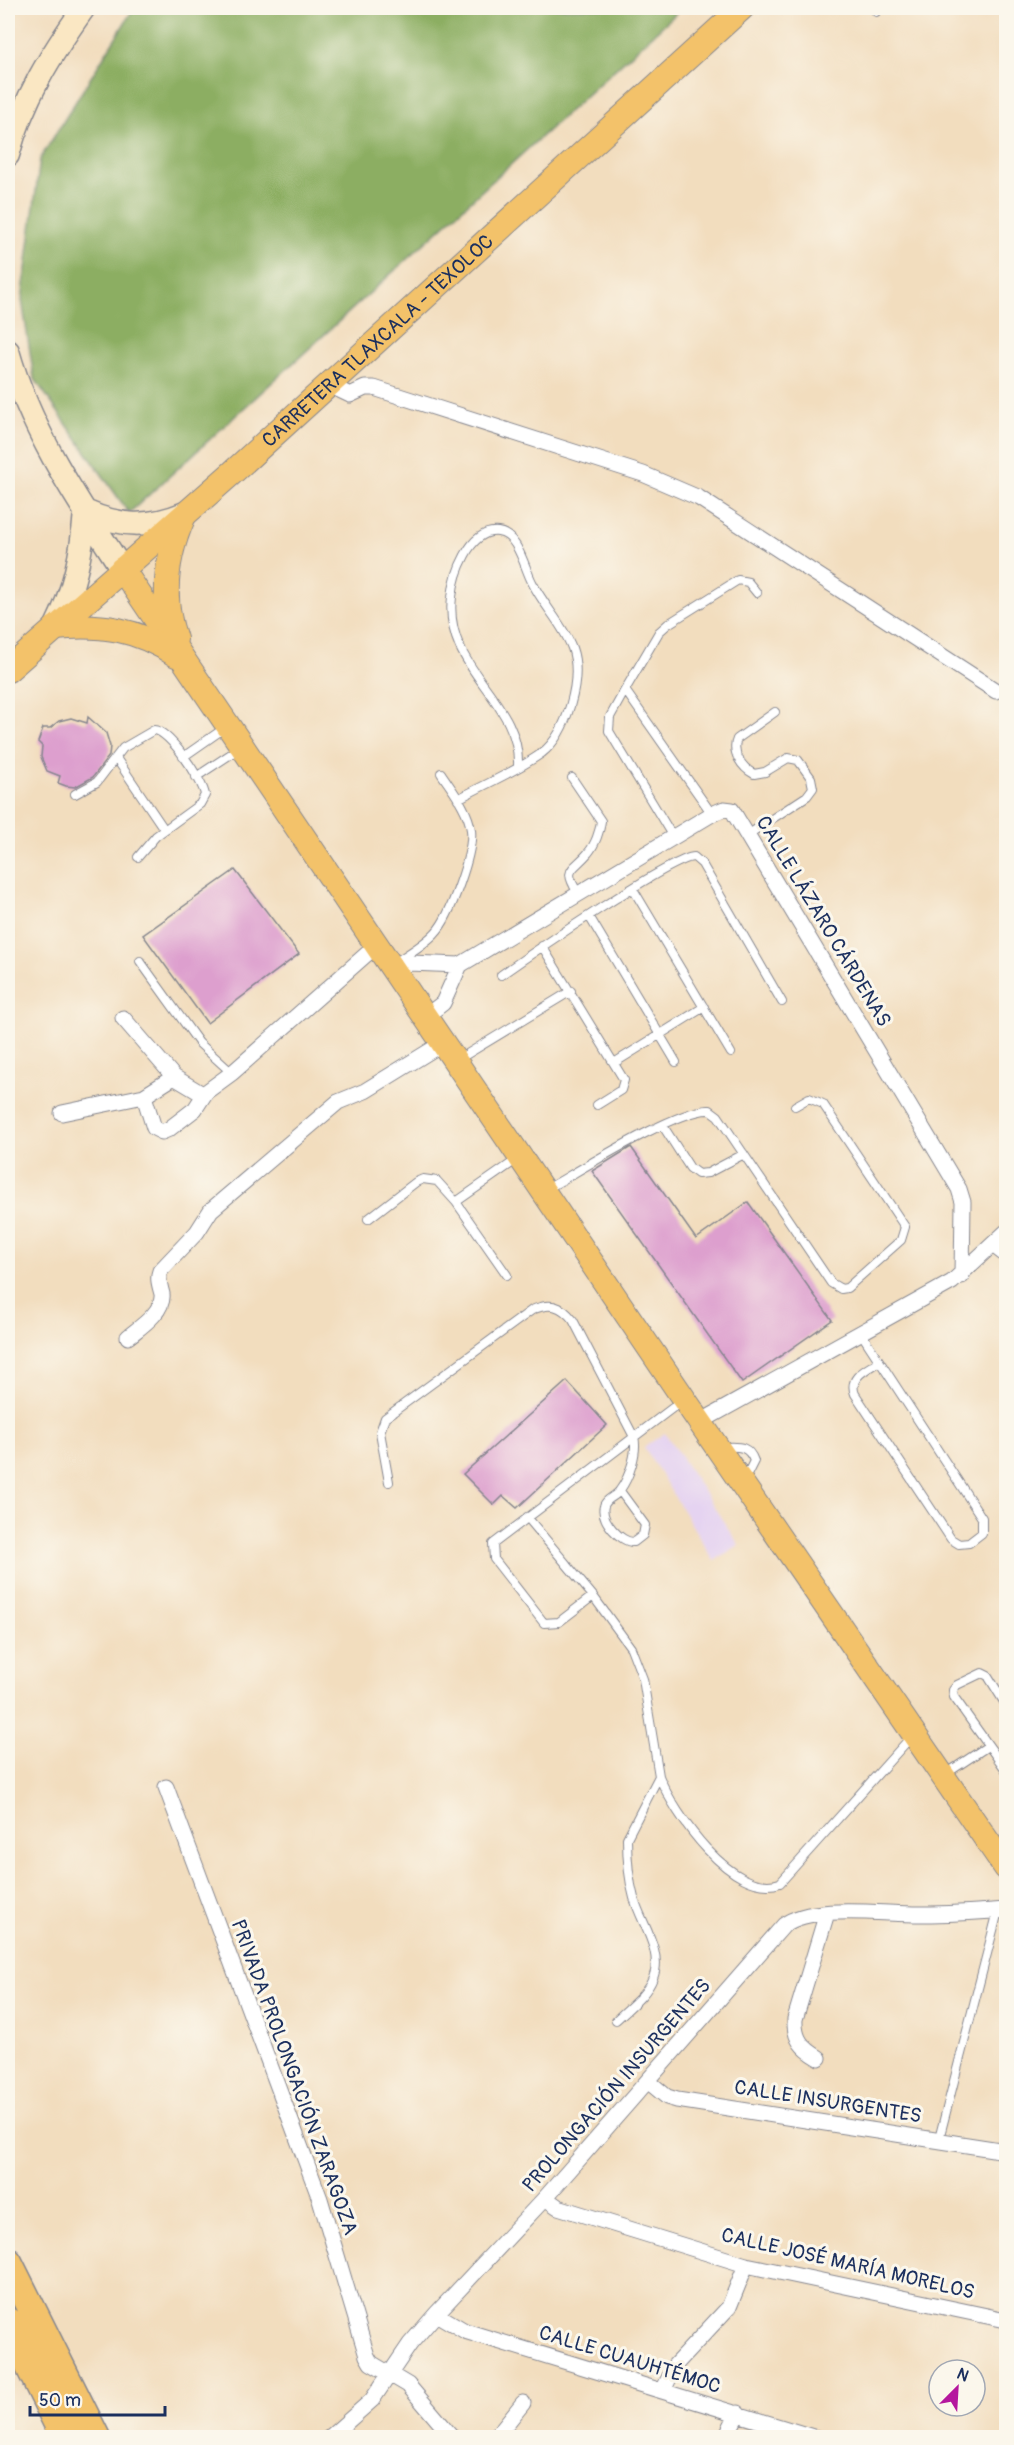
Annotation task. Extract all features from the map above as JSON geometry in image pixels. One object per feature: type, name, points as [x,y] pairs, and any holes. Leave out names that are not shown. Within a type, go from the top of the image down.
[{"type":"highway","points":[[8,2262],[96,2438]]},
{"type":"highway","points":[[8,2322],[65,2438]]},
{"type":"main road","points":[[8,155],[27,100],[45,64],[84,8]]},
{"type":"main road","name":"CARRETERA TLAXCALA - TEXOLOC","points":[[8,670],[185,513],[742,8]]},
{"type":"main road","points":[[8,351],[14,374],[38,429],[85,511],[122,569],[181,658],[230,725],[684,1399],[1006,1868]]},
{"type":"main road","points":[[85,511],[104,520],[145,525],[185,513]]},
{"type":"main road","points":[[85,511],[80,560],[70,595],[55,628],[100,626],[122,629],[143,636],[181,658]]},
{"type":"main road","points":[[181,658],[170,618],[166,585],[175,536],[185,513]]},
{"type":"street","points":[[327,384],[350,395],[365,388],[374,388],[443,412],[543,441],[672,486],[722,513],[996,691]]},
{"type":"street","name":"CALLE LÁZARO CÁRDENAS","points":[[712,814],[724,808],[732,810],[749,834],[959,1189],[963,1202],[962,1275]]},
{"type":"street","points":[[392,968],[410,963],[460,964],[712,814]]},
{"type":"street","points":[[144,1096],[154,1128],[165,1132],[195,1109],[204,1095],[377,945]]},
{"type":"street","points":[[425,1017],[443,1004],[460,964]]},
{"type":"street","points":[[123,1018],[174,1077],[204,1095]]},
{"type":"street","points":[[128,1337],[156,1312],[162,1303],[160,1271],[197,1232],[211,1210],[338,1102],[449,1053]]},
{"type":"street","points":[[62,1113],[144,1096],[174,1077]]},
{"type":"street","points":[[700,1422],[962,1275],[1006,1232]]},
{"type":"street","points":[[993,1245],[1006,1255]]},
{"type":"street","name":"PRIVADA PROLONGACIÓN ZARAGOZA","points":[[166,1787],[320,2199],[367,2356],[371,2363],[408,2385],[453,2438]]},
{"type":"street","name":"PROLONGACIÓN INSURGENTES","points":[[328,2438],[372,2400],[436,2313],[545,2198],[649,2082],[784,1925],[795,1918],[827,1914],[923,1914],[1002,1910]]},
{"type":"street","points":[[819,2058],[799,2042],[794,2031],[795,2019],[827,1914]]},
{"type":"street","name":"CALLE INSURGENTES","points":[[649,2082],[667,2097],[677,2100],[1006,2151]]},
{"type":"street","name":"CALLE JOSÉ MARÍA MORELOS","points":[[545,2198],[558,2207],[746,2265],[1006,2320]]},
{"type":"street","points":[[663,2391],[672,2368],[729,2307],[746,2265]]},
{"type":"street","name":"CALLE CUAUHTÉMOC","points":[[436,2313],[465,2331],[816,2438]]},
{"type":"street","points":[[495,2438],[523,2403]]},
{"type":"street","points":[[725,2438],[738,2413]]},
{"type":"lane","points":[[458,799],[518,766],[541,753],[555,735],[575,692],[575,661],[568,639],[540,599],[513,542],[500,532],[492,532],[476,542],[465,554],[456,576],[451,611],[457,643],[515,734],[518,766]]},
{"type":"lane","points":[[673,837],[609,731],[610,717],[659,632],[668,624],[738,580],[748,582],[757,593]]},
{"type":"lane","points":[[625,690],[712,814]]},
{"type":"lane","points":[[749,834],[807,796],[813,788],[811,778],[798,760],[788,758],[765,772],[754,774],[746,768],[734,749],[737,739],[775,712]]},
{"type":"lane","points":[[183,757],[230,725]]},
{"type":"lane","points":[[75,794],[97,782],[123,748],[154,730],[164,732],[204,790],[203,800],[164,830],[138,857]]},
{"type":"lane","points":[[196,777],[244,746]]},
{"type":"lane","points":[[116,758],[164,830]]},
{"type":"lane","points":[[392,968],[427,941],[443,924],[472,846],[471,828],[458,799],[441,773]]},
{"type":"lane","points":[[572,778],[601,821],[591,850],[571,870],[570,879],[578,893]]},
{"type":"lane","points":[[501,975],[542,946],[633,889],[683,859],[694,857],[698,860],[782,1002]]},
{"type":"lane","points":[[633,889],[731,1053]]},
{"type":"lane","points":[[589,916],[676,1062]]},
{"type":"lane","points":[[542,946],[622,1075],[623,1085],[617,1094],[597,1105]]},
{"type":"lane","points":[[140,961],[199,1043],[232,1073]]},
{"type":"lane","points":[[449,1053],[571,992]]},
{"type":"lane","points":[[614,1063],[704,1007]]},
{"type":"lane","points":[[544,1191],[622,1146],[663,1126],[701,1111],[710,1110],[718,1116],[836,1287],[841,1289],[852,1285],[901,1240],[905,1232],[903,1223],[823,1104],[809,1098],[795,1106]]},
{"type":"lane","points":[[663,1126],[690,1168],[698,1174],[708,1173],[744,1154]]},
{"type":"lane","points":[[456,1202],[520,1157]]},
{"type":"lane","points":[[368,1219],[423,1179],[437,1181],[456,1202],[507,1275]]},
{"type":"lane","points":[[389,1482],[380,1432],[385,1419],[523,1317],[543,1305],[555,1305],[573,1320],[634,1437],[635,1453],[620,1491],[605,1503],[604,1514],[620,1537],[634,1542],[643,1535],[645,1525],[620,1491]]},
{"type":"lane","points":[[861,1333],[982,1518],[982,1533],[969,1543],[959,1545],[951,1539],[855,1394],[855,1379],[878,1362]]},
{"type":"lane","points":[[593,1596],[555,1624],[540,1619],[492,1554],[493,1544],[684,1399]]},
{"type":"lane","points":[[527,1517],[593,1596],[631,1648],[639,1664],[658,1776],[664,1789],[690,1828],[720,1862],[750,1882],[771,1886],[788,1877],[914,1734]]},
{"type":"lane","points":[[1006,1705],[988,1676],[982,1673],[957,1685],[953,1690],[954,1697],[1006,1770]]},
{"type":"lane","points":[[943,1776],[988,1746]]},
{"type":"lane","points":[[616,2020],[646,1991],[654,1977],[656,1965],[652,1944],[632,1890],[627,1838],[658,1776]]},
{"type":"lane","points":[[939,2139],[1002,1910]]},
{"type":"shaded area","points":[[665,1433],[739,1545],[714,1561],[644,1447]]},
{"type":"green space","points":[[134,8],[682,8],[129,513],[34,378],[22,300],[40,159]]},
{"type":"building","points":[[88,717],[106,733],[110,746],[109,756],[93,777],[75,787],[58,783],[60,776],[47,771],[41,757],[42,746],[38,742],[43,728],[50,728],[59,721],[71,718],[87,723]]},
{"type":"building","points":[[235,870],[299,954],[207,1023],[143,935]]},
{"type":"building","points":[[631,1147],[696,1239],[748,1202],[832,1320],[742,1383],[592,1171]]},
{"type":"building","points":[[567,1381],[607,1425],[517,1508],[503,1496],[494,1505],[463,1474]]}]
